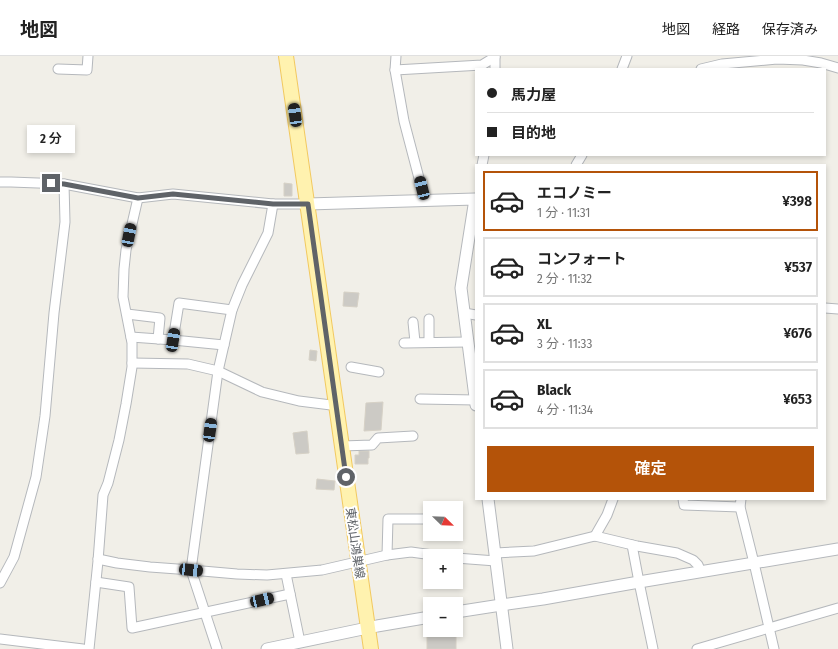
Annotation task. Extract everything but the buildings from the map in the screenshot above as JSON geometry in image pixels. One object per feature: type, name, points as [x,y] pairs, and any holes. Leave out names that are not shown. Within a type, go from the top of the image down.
[{"type":"main road","name":"東松山鴻巣線","points":[[286,56],[371,649]]},
{"type":"street","points":[[58,69],[87,70],[88,56]]},
{"type":"street","points":[[396,56],[395,70],[404,121],[425,201]]},
{"type":"street","points":[[395,70],[482,65],[495,56]]},
{"type":"street","points":[[495,56],[495,68]]},
{"type":"street","points":[[622,68],[627,56]]},
{"type":"street","points":[[705,68],[722,64],[777,59],[803,60],[838,68]]},
{"type":"street","points":[[0,182],[64,184],[138,198],[173,194],[273,204],[425,201],[475,198]]},
{"type":"street","points":[[0,583],[14,557],[36,477],[45,416],[54,313],[65,222],[64,184]]},
{"type":"street","points":[[89,649],[103,495],[108,483],[119,440],[132,363],[132,343],[123,296],[126,250],[138,198]]},
{"type":"street","points":[[217,649],[191,570],[218,371],[232,310],[242,285],[268,233],[273,204]]},
{"type":"street","points":[[475,204],[461,288],[475,394]]},
{"type":"street","points":[[173,340],[179,304],[232,310]]},
{"type":"street","points":[[826,308],[838,309]]},
{"type":"street","points":[[464,313],[475,315]]},
{"type":"street","points":[[127,314],[160,318],[158,339]]},
{"type":"street","points":[[429,319],[429,342]]},
{"type":"street","points":[[413,322],[415,342]]},
{"type":"street","points":[[131,337],[224,345]]},
{"type":"street","points":[[404,342],[468,342]]},
{"type":"street","points":[[132,363],[188,364],[218,371],[262,392],[299,401],[336,405]]},
{"type":"street","points":[[351,367],[379,372]]},
{"type":"street","points":[[420,399],[475,401]]},
{"type":"street","points":[[342,446],[372,445],[378,438],[413,436]]},
{"type":"street","points":[[488,500],[507,649]]},
{"type":"street","points":[[595,536],[607,515],[613,500]]},
{"type":"street","points":[[684,500],[684,505],[741,503],[774,649]]},
{"type":"street","points":[[387,555],[388,519],[423,519]]},
{"type":"street","points":[[463,558],[495,557],[534,552],[595,536],[632,545],[677,553],[692,560],[698,565],[701,572]]},
{"type":"street","points":[[632,545],[653,649]]},
{"type":"street","points":[[463,611],[543,599],[838,549]]},
{"type":"street","points":[[98,559],[150,568],[267,575],[322,570],[387,555],[410,552],[423,554]]},
{"type":"street","points":[[286,574],[300,642]]},
{"type":"street","points":[[96,582],[129,587],[132,628],[290,594]]},
{"type":"street","points":[[697,649],[838,608]]},
{"type":"street","points":[[267,649],[367,628],[423,618]]},
{"type":"street","points":[[0,639],[83,649]]},
{"type":"route","points":[[51,183],[64,184],[138,198],[173,194],[273,204],[308,204],[346,477]]}]
